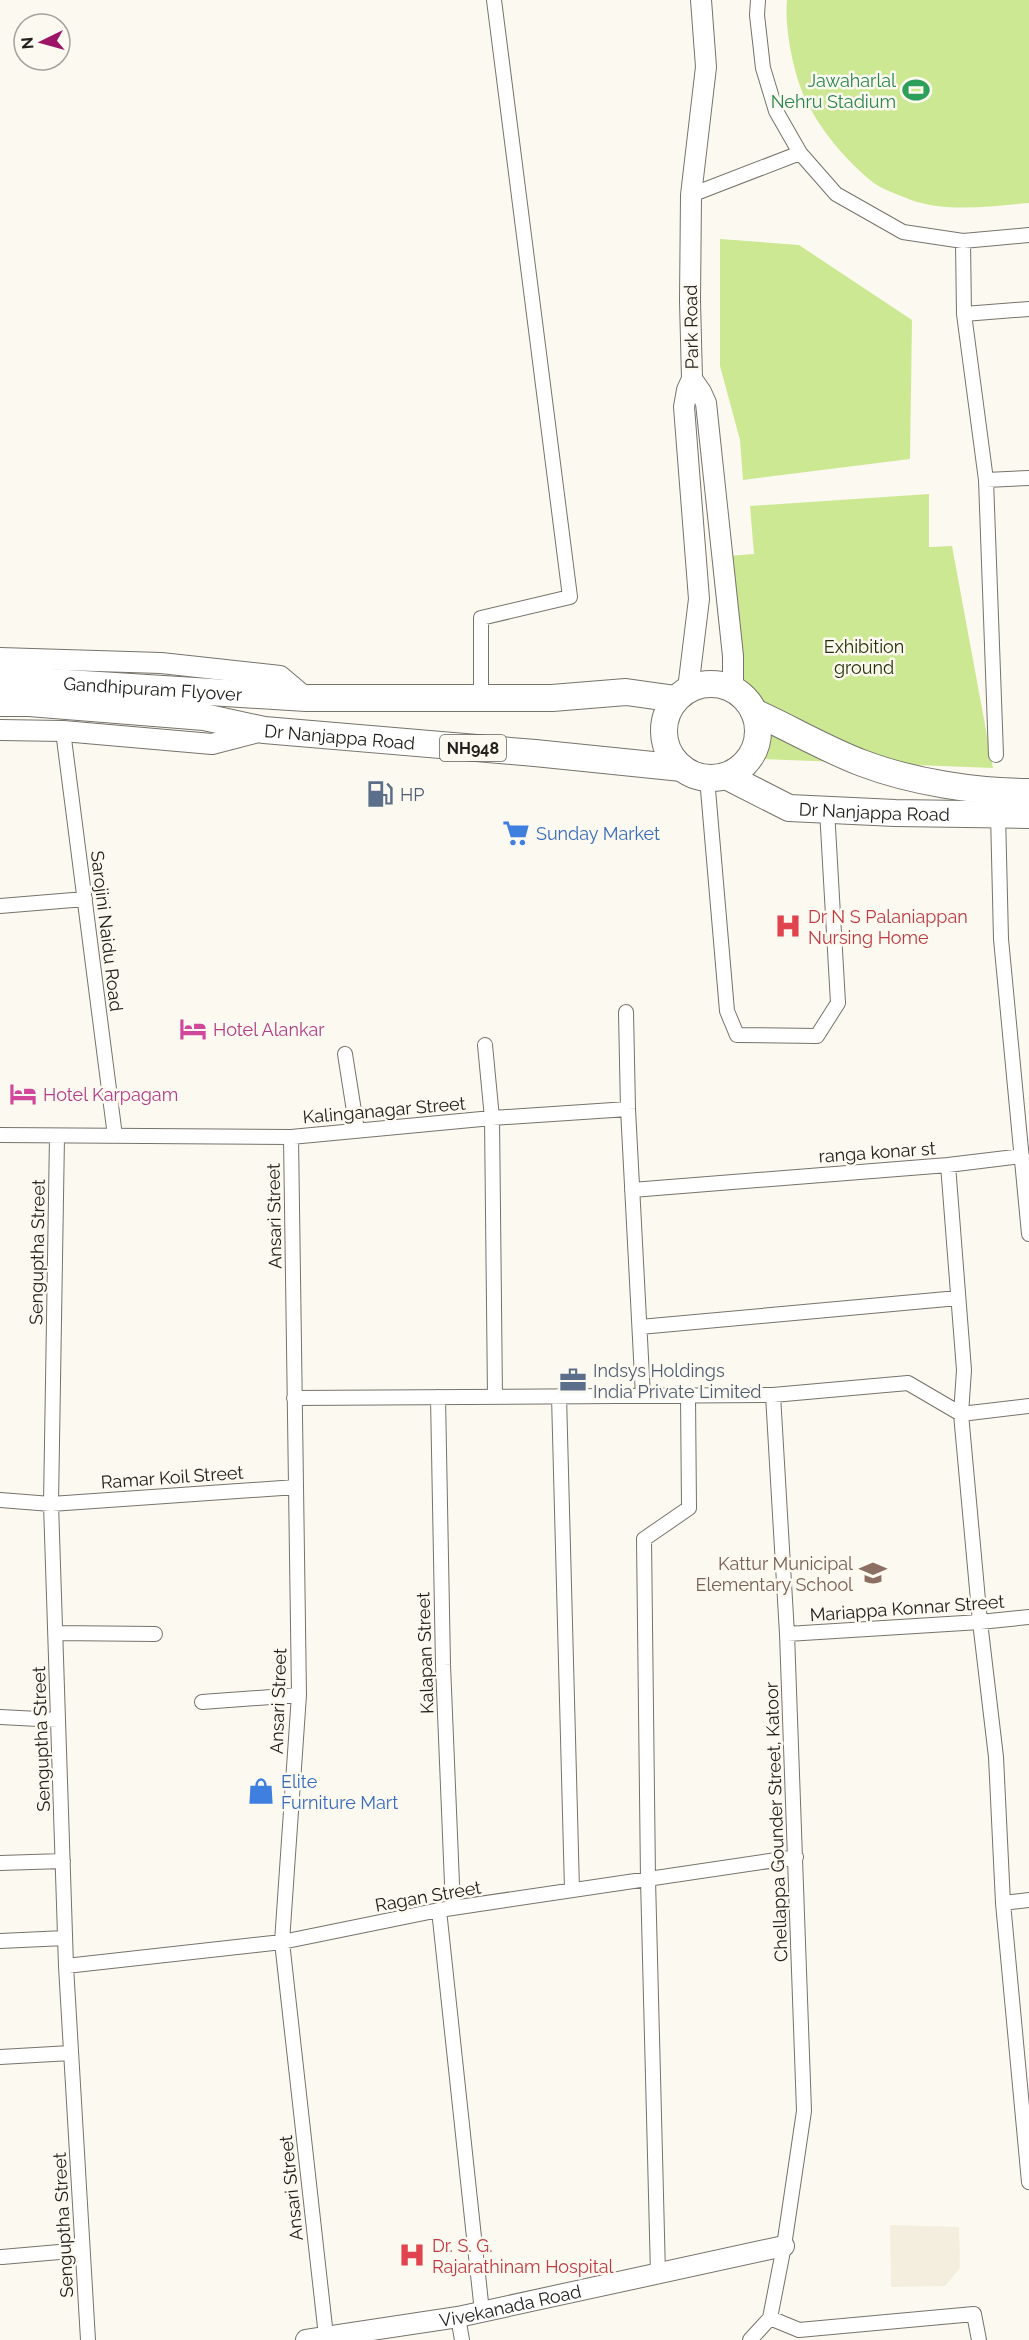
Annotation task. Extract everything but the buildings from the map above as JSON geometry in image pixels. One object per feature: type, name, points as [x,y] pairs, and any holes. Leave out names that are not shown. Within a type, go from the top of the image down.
[{"type":"highway","name":"Gandhipuram Flyover","points":[[0,681],[35,681],[306,698]]},
{"type":"highway","points":[[682,768],[671,757],[665,743],[664,727],[668,712],[682,694],[702,684],[718,684],[733,689],[745,698],[754,712],[758,727],[757,742],[751,757],[740,769],[717,777]]},
{"type":"highway","name":"Dr Nanjappa Road","points":[[306,698],[552,698],[626,692],[682,694]]},
{"type":"highway","name":"Gandhipuram Flyover","points":[[0,703],[29,703],[204,717],[264,730]]},
{"type":"highway","name":"Dr Nanjappa Road","points":[[754,712],[862,763],[923,779],[1000,792],[1029,792]]},
{"type":"highway","name":"Dr Nanjappa Road","points":[[264,730],[682,768]]},
{"type":"highway","name":"NH948","points":[[682,768],[695,776],[717,777]]},
{"type":"highway","name":"Dr Nanjappa Road","points":[[717,777],[789,808],[895,813],[1029,815]]},
{"type":"street","points":[[481,697],[481,618],[570,597],[494,0]]},
{"type":"street","name":"Park Road","points":[[682,694],[699,599],[684,406],[692,379],[691,195],[706,67],[701,0]]},
{"type":"street","points":[[758,0],[757,15],[763,68],[777,111],[800,153],[836,194],[903,232],[963,241],[1029,235]]},
{"type":"street","points":[[691,195],[800,153]]},
{"type":"street","points":[[963,241],[964,314],[986,480],[996,755]]},
{"type":"street","points":[[964,314],[1029,309]]},
{"type":"street","points":[[692,379],[706,403],[733,656],[733,689]]},
{"type":"street","points":[[986,480],[1029,478]]},
{"type":"street","name":"Dr Nanjappa Road","points":[[0,658],[161,663],[280,676],[306,698]]},
{"type":"street","name":"Dr Nanjappa Road","points":[[0,730],[63,731],[212,744],[264,730]]},
{"type":"street","name":"Sarojini Naidu Road","points":[[63,731],[115,1136]]},
{"type":"street","points":[[717,777],[728,1011],[737,1035],[817,1036],[838,1003],[827,810]]},
{"type":"street","points":[[998,814],[1001,939],[1029,1234]]},
{"type":"street","points":[[0,906],[85,899]]},
{"type":"street","points":[[626,1012],[628,1109],[643,1396]]},
{"type":"street","points":[[485,1045],[492,1118],[628,1109]]},
{"type":"street","points":[[345,1054],[357,1130]]},
{"type":"street","name":"Kalinganagar Street","points":[[0,1135],[291,1137],[492,1118],[495,1397]]},
{"type":"street","name":"Senguptha Street","points":[[57,1136],[51,1504],[66,1966],[88,2340]]},
{"type":"street","name":"Ansari Street","points":[[291,1137],[298,1695],[282,1942],[314,2339]]},
{"type":"street","points":[[948,1165],[1022,1156]]},
{"type":"street","name":"ranga konar st","points":[[632,1190],[948,1165],[964,1370],[961,1414],[980,1622],[996,1757],[1003,1904],[1029,2175]]},
{"type":"street","points":[[640,1327],[958,1298]]},
{"type":"street","points":[[294,1398],[773,1395],[908,1383],[961,1414],[1029,1406]]},
{"type":"street","points":[[658,2274],[648,1879],[644,1539],[688,1508],[688,1395]]},
{"type":"street","name":"Chellappa Gounder Street, Katoor","points":[[770,2318],[784,2246],[804,2110],[787,1634],[773,1395]]},
{"type":"street","points":[[559,1396],[572,1890]]},
{"type":"street","name":"Kalapan Street","points":[[438,1397],[446,1909]]},
{"type":"street","name":"Ramar Koil Street","points":[[0,1500],[51,1504],[296,1487]]},
{"type":"street","name":"Mariappa Konnar Street","points":[[787,1634],[1029,1617]]},
{"type":"street","points":[[56,1633],[154,1634]]},
{"type":"street","points":[[202,1702],[298,1695]]},
{"type":"street","points":[[0,1717],[58,1720]]},
{"type":"street","name":"Ragan Street","points":[[66,1966],[282,1942],[446,1909],[795,1857]]},
{"type":"street","points":[[0,1863],[63,1861]]},
{"type":"street","points":[[1003,1904],[1029,1900]]},
{"type":"street","points":[[446,1909],[482,2312]]},
{"type":"street","points":[[0,1941],[65,1938]]},
{"type":"street","points":[[0,2057],[71,2053]]},
{"type":"street","name":"Vivekanada Road","points":[[314,2339],[458,2317],[784,2246]]},
{"type":"street","points":[[2,2257],[82,2250]]},
{"type":"street","points":[[750,2340],[770,2318],[799,2330],[974,2314],[980,2340]]},
{"type":"street","points":[[458,2317],[462,2340]]},
{"type":"shaded area","points":[[890,2225],[959,2227],[960,2268],[945,2286],[891,2287]]},
{"type":"green space","name":"Jawaharlal Nehru Stadium","points":[[787,0],[1029,0],[1029,203],[970,208],[925,204],[884,189],[870,180],[838,148],[805,99],[789,41]]},
{"type":"green space","points":[[720,239],[799,245],[912,320],[910,459],[743,480],[740,440],[720,366]]},
{"type":"green space","name":"Exhibition ground","points":[[929,494],[929,547],[952,546],[993,768],[759,759],[745,724],[728,556],[754,554],[750,506]]},
{"type":"place","name":"Jawaharlal Nehru Stadium","points":[[916,90]]},
{"type":"place","name":"HP","points":[[380,794]]},
{"type":"place","name":"Sunday Market","points":[[516,833]]},
{"type":"place","name":"Dr N S Palaniappan Nursing Home","points":[[788,926]]},
{"type":"place","name":"Hotel Alankar","points":[[193,1029]]},
{"type":"place","name":"Hotel Karpagam","points":[[23,1094]]},
{"type":"place","name":"Indsys Holdings India Private Limited","points":[[573,1380]]},
{"type":"place","name":"Kattur Municipal Elementary School","points":[[873,1573]]},
{"type":"place","name":"Elite Furniture Mart","points":[[261,1791]]},
{"type":"place","name":"Dr. S. G. Rajarathinam Hospital","points":[[412,2255]]}]
